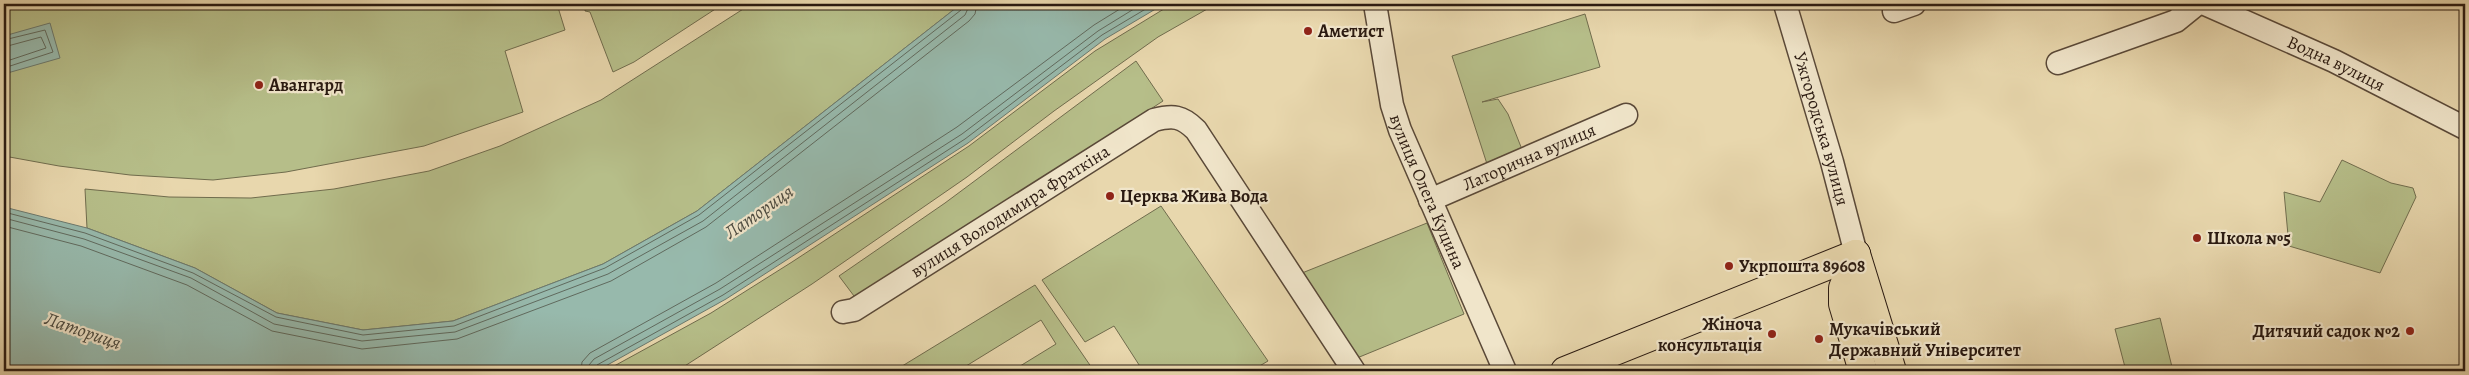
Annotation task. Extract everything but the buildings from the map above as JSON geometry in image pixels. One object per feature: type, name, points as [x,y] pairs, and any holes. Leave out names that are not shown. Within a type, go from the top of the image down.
[{"type":"main road","points":[[1565,371],[1856,254]]},
{"type":"main road","points":[[1856,254],[1843,288],[1843,304],[1863,371]]},
{"type":"main road","name":"Ужгородська вулиця","points":[[1856,254],[1892,371]]},
{"type":"street","name":"вулиця Олега Куцина","points":[[1375,4],[1392,105],[1430,200],[1505,371]]},
{"type":"street","name":"Ужгородська вулиця","points":[[1785,4],[1832,162],[1856,254]]},
{"type":"street","points":[[2058,63],[2176,21],[2198,4]]},
{"type":"street","name":"Водна вулиця","points":[[2205,4],[2334,61],[2465,128]]},
{"type":"street","name":"вулиця Володимира Фраткіна","points":[[843,312],[854,310],[1154,120],[1172,115],[1186,120],[1196,130],[1354,371]]},
{"type":"street","name":"Латорична вулиця","points":[[1430,200],[1626,115]]},
{"type":"green space","name":"Авангард","points":[[4,4],[557,4],[565,30],[505,51],[523,112],[424,146],[286,172],[213,180],[130,175],[59,166],[4,156]]},
{"type":"green space","points":[[586,4],[723,4],[634,62],[613,72],[590,12],[585,11]]},
{"type":"green space","points":[[751,4],[961,4],[697,211],[603,264],[453,321],[363,330],[277,313],[195,268],[87,228],[85,189],[169,197],[251,198],[334,189],[429,171],[500,146],[601,100]]},
{"type":"green space","points":[[1172,4],[1216,4],[1158,37],[1054,111],[967,177],[812,284],[677,371],[605,371],[711,313],[792,262],[969,146],[1095,51]]},
{"type":"green space","points":[[1585,14],[1600,67],[1482,102],[1498,99],[1508,114],[1523,152],[1488,167],[1452,56]]},
{"type":"green space","points":[[1136,61],[1163,101],[857,300],[839,276],[945,203]]},
{"type":"green space","points":[[2342,160],[2391,183],[2413,188],[2416,197],[2380,273],[2289,246],[2284,192],[2320,202]]},
{"type":"green space","points":[[1161,206],[1268,361],[1251,371],[1143,371],[1114,326],[1085,342],[1042,280]]},
{"type":"green space","points":[[1427,223],[1464,314],[1357,358],[1302,273]]},
{"type":"green space","points":[[1035,285],[1094,371],[1012,371],[1056,344],[1041,320],[958,371],[894,371]]},
{"type":"green space","points":[[2160,318],[2173,371],[2126,371],[2115,329]]},
{"type":"water","name":"Латориця","points":[[961,4],[1164,4],[1105,39],[968,143],[726,299],[602,368],[593,371],[4,371],[4,207],[87,228],[195,268],[277,313],[363,330],[453,321],[603,264],[697,211]]},
{"type":"water","points":[[50,23],[60,58],[4,74],[4,36]]},
{"type":"place","name":"Аметист","points":[[1308,31]]},
{"type":"place","name":"Авангард","points":[[259,85]]},
{"type":"place","name":"Церква Жива Вода","points":[[1110,196]]},
{"type":"place","name":"Школа №5","points":[[2197,238]]},
{"type":"place","name":"Укрпошта 89608","points":[[1729,266]]},
{"type":"place","name":"Дитячий садок №2","points":[[2410,331]]},
{"type":"place","name":"Жіноча консультація","points":[[1772,334]]},
{"type":"place","name":"Мукачівський Державний Університет","points":[[1819,339]]}]
